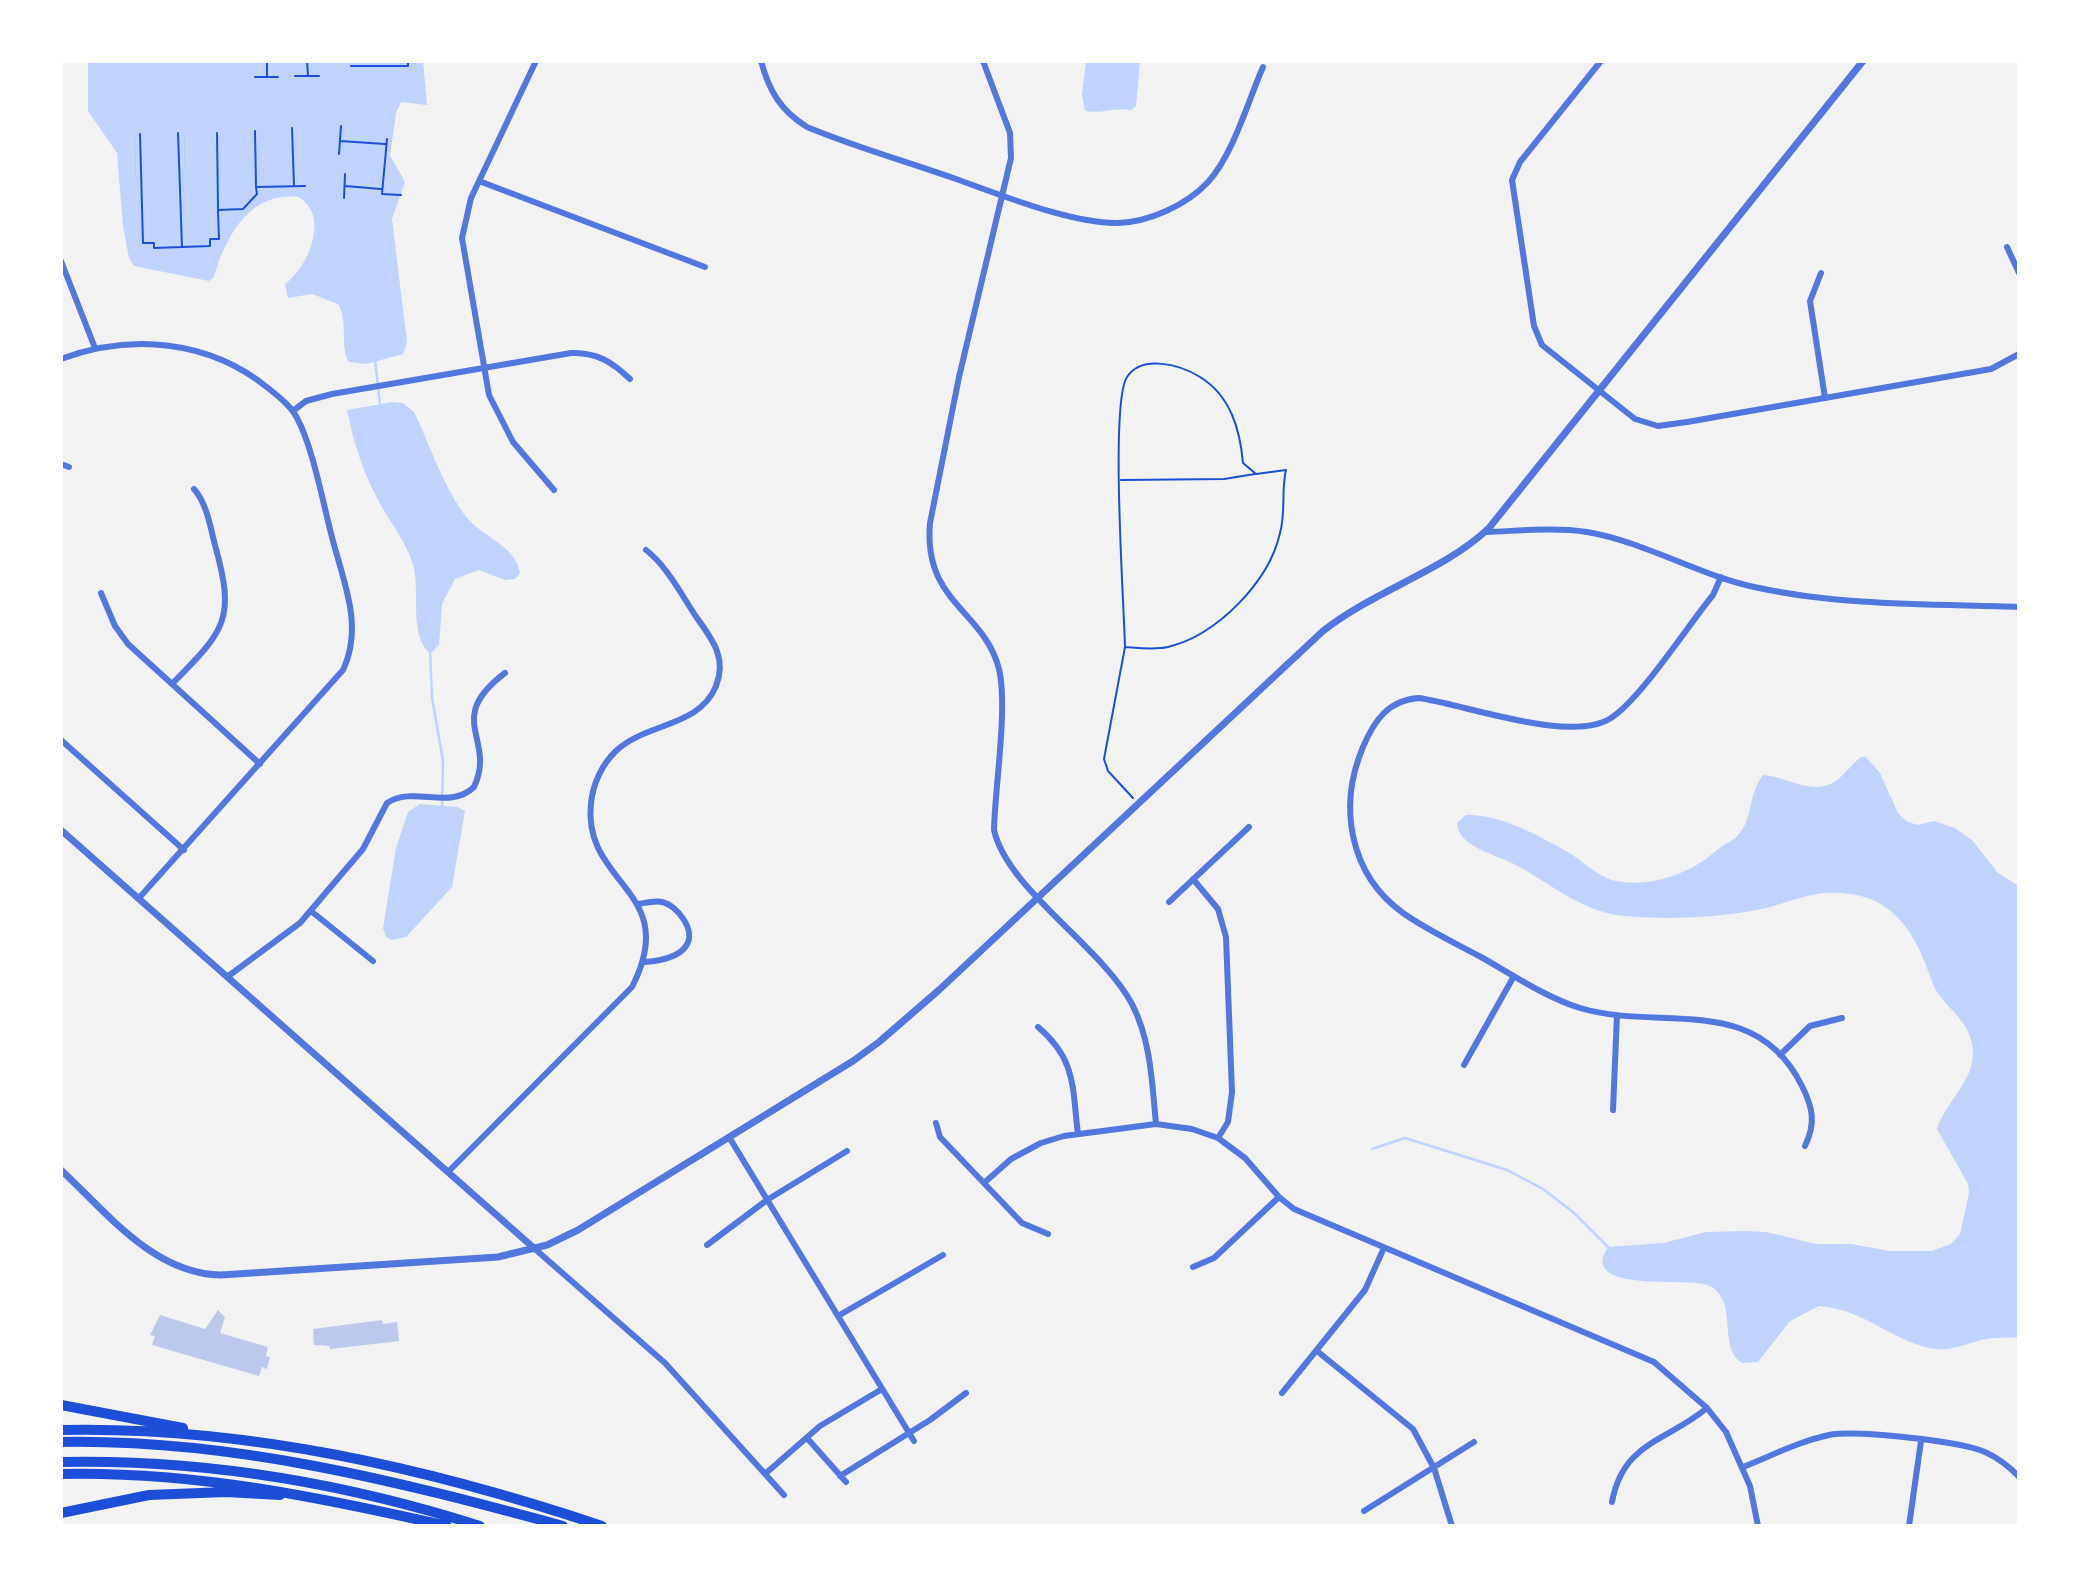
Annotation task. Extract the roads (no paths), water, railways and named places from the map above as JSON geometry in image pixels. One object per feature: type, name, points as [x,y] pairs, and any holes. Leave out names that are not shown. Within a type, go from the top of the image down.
[{"type":"highway","points":[[61,1405],[384,1466],[602,1526]]},
{"type":"highway","points":[[61,1430],[144,1431],[247,1440]]},
{"type":"highway","points":[[61,1442],[178,1445],[280,1457],[381,1478],[563,1526]]},
{"type":"highway","points":[[61,1462],[176,1465],[277,1477],[376,1497],[480,1526]]},
{"type":"highway","points":[[61,1474],[175,1477],[300,1493],[447,1526]]},
{"type":"highway","points":[[61,1513],[149,1495],[300,1493]]},
{"type":"street","points":[[536,61],[479,181],[466,214],[462,238],[489,395],[505,430],[554,490]]},
{"type":"street","points":[[761,61],[781,107],[807,127],[1003,195],[1090,220],[1113,223],[1144,219],[1184,201],[1208,183],[1220,166],[1263,67]]},
{"type":"street","points":[[983,61],[1011,139],[1011,158],[946,436],[930,523],[929,546],[934,570],[942,586],[986,643],[999,669],[1001,704],[994,830],[1003,854],[1108,971],[1131,1003],[1145,1037],[1156,1124]]},
{"type":"street","points":[[1601,61],[1520,162],[1511,186],[1536,334],[1542,345],[1635,419],[1658,426],[1825,398],[1991,369],[2019,354]]},
{"type":"street","points":[[61,1170],[154,1255],[190,1272],[221,1275],[498,1257],[535,1249],[578,1230],[879,1042],[1334,622],[1371,597],[1449,557],[1485,532],[1863,61]]},
{"type":"street","points":[[479,181],[705,267]]},
{"type":"street","points":[[2007,247],[2019,273]]},
{"type":"street","points":[[61,261],[94,348]]},
{"type":"street","points":[[1821,274],[1810,301],[1825,398]]},
{"type":"street","points":[[61,359],[94,348],[159,344],[214,355],[258,380],[293,411],[308,447],[352,611],[352,650],[343,670],[139,898]]},
{"type":"street","points":[[293,411],[306,401],[332,394],[580,352],[611,361],[630,379]]},
{"type":"street","points":[[61,464],[69,467]]},
{"type":"street","points":[[172,684],[215,638],[226,613],[224,576],[203,504],[194,489]]},
{"type":"street","points":[[1485,532],[1587,532],[1625,542],[1759,589],[1815,597],[2019,607]]},
{"type":"street","points":[[448,1172],[632,987],[645,962],[645,920],[639,904],[610,868],[597,846],[590,817],[592,792],[602,769],[615,752],[641,735],[703,707],[711,698],[718,682],[720,660],[708,634],[661,565],[646,550]]},
{"type":"street","points":[[1721,577],[1713,594],[1630,700],[1606,721],[1586,727],[1566,728],[1419,698],[1399,702],[1386,710],[1369,732],[1354,771],[1349,800],[1354,842],[1366,871],[1389,901],[1402,912],[1514,976],[1578,1007],[1617,1015],[1721,1021],[1756,1037],[1780,1055],[1798,1077],[1812,1111],[1813,1125],[1805,1146]]},
{"type":"street","points":[[101,593],[120,634],[260,764]]},
{"type":"street","points":[[227,976],[291,930],[311,911],[363,849],[387,803],[407,796],[458,797],[474,787],[480,771],[475,705],[487,687],[505,673]]},
{"type":"street","points":[[61,740],[184,850]]},
{"type":"street","points":[[1169,902],[1249,827]]},
{"type":"street","points":[[61,830],[665,1363],[783,1495]]},
{"type":"street","points":[[1194,879],[1218,909],[1226,937],[1232,1092],[1228,1122],[1217,1138]]},
{"type":"street","points":[[639,904],[661,902],[674,909],[686,924],[689,937],[686,946],[673,956],[645,962]]},
{"type":"street","points":[[311,911],[373,961]]},
{"type":"street","points":[[1464,1065],[1514,976]]},
{"type":"street","points":[[1613,1110],[1617,1015]]},
{"type":"street","points":[[1780,1055],[1811,1026],[1842,1018]]},
{"type":"street","points":[[1038,1027],[1055,1043],[1068,1063],[1078,1134]]},
{"type":"street","points":[[936,1123],[940,1137],[1022,1223],[1048,1234]]},
{"type":"street","points":[[984,1183],[1011,1159],[1030,1147],[1078,1134],[1156,1124],[1192,1129],[1217,1138],[1245,1158],[1279,1197],[1294,1209],[1383,1250],[1654,1362],[1707,1408],[1726,1432],[1743,1467],[1758,1526]]},
{"type":"street","points":[[729,1137],[914,1441]]},
{"type":"street","points":[[706,1245],[736,1226],[767,1200],[847,1151]]},
{"type":"street","points":[[1193,1267],[1214,1258],[1279,1197]]},
{"type":"street","points":[[1282,1393],[1365,1290],[1383,1250]]},
{"type":"street","points":[[838,1316],[943,1255]]},
{"type":"street","points":[[1317,1351],[1413,1429],[1434,1468],[1452,1526]]},
{"type":"street","points":[[765,1474],[834,1416],[882,1389]]},
{"type":"street","points":[[840,1476],[966,1393]]},
{"type":"street","points":[[1612,1502],[1619,1476],[1633,1454],[1683,1427],[1707,1408]]},
{"type":"street","points":[[1743,1467],[1834,1434],[1866,1433],[1982,1451],[2001,1461],[2019,1478]]},
{"type":"street","points":[[807,1438],[846,1482]]},
{"type":"street","points":[[1909,1526],[1921,1441]]},
{"type":"street","points":[[1364,1511],[1474,1443]]},
{"type":"water","points":[[88,61],[423,61],[427,105],[401,102],[396,113],[390,155],[405,182],[392,219],[407,342],[403,354],[366,364],[349,362],[345,349],[343,318],[338,304],[312,294],[288,298],[285,284],[294,276],[308,254],[314,228],[308,205],[298,197],[281,197],[253,209],[233,232],[214,277],[209,281],[134,266],[129,258],[123,226],[117,153],[88,111]]},
{"type":"water","points":[[1086,61],[1140,61],[1136,106],[1131,110],[1085,111],[1082,95]]},
{"type":"water","points":[[393,402],[403,403],[414,412],[455,501],[472,523],[508,550],[520,573],[515,579],[505,580],[479,570],[455,579],[442,604],[439,645],[430,654],[419,634],[412,562],[405,544],[366,475],[347,410]]},
{"type":"water","points":[[1861,757],[1866,757],[1880,773],[1898,813],[1906,821],[1917,825],[1934,821],[1955,828],[1972,840],[1998,873],[2019,886],[2019,1337],[1990,1338],[1951,1348],[1929,1348],[1915,1344],[1863,1318],[1835,1308],[1819,1306],[1790,1321],[1758,1362],[1742,1363],[1731,1346],[1724,1302],[1719,1293],[1710,1286],[1699,1283],[1622,1278],[1608,1272],[1602,1262],[1608,1247],[1663,1243],[1706,1232],[1745,1231],[1766,1232],[1816,1244],[1851,1244],[1890,1251],[1932,1251],[1951,1244],[1960,1234],[1969,1193],[1968,1184],[1937,1129],[1970,1070],[1972,1043],[1966,1028],[1935,987],[1925,961],[1907,928],[1882,905],[1866,897],[1847,893],[1824,893],[1741,913],[1657,918],[1624,916],[1578,902],[1524,869],[1477,848],[1463,837],[1457,823],[1466,815],[1507,822],[1571,854],[1607,878],[1626,882],[1654,881],[1695,866],[1737,836],[1747,821],[1755,790],[1763,775],[1819,787],[1837,780]]},
{"type":"water","points":[[420,804],[457,807],[465,811],[452,887],[406,937],[392,940],[386,937],[383,928],[396,848],[408,812]]},
{"type":"waterway","points":[[375,359],[380,404]]},
{"type":"waterway","points":[[430,651],[432,697],[443,761],[442,807]]},
{"type":"waterway","points":[[1372,1149],[1405,1138],[1507,1170],[1543,1189],[1573,1212],[1608,1247]]}]
